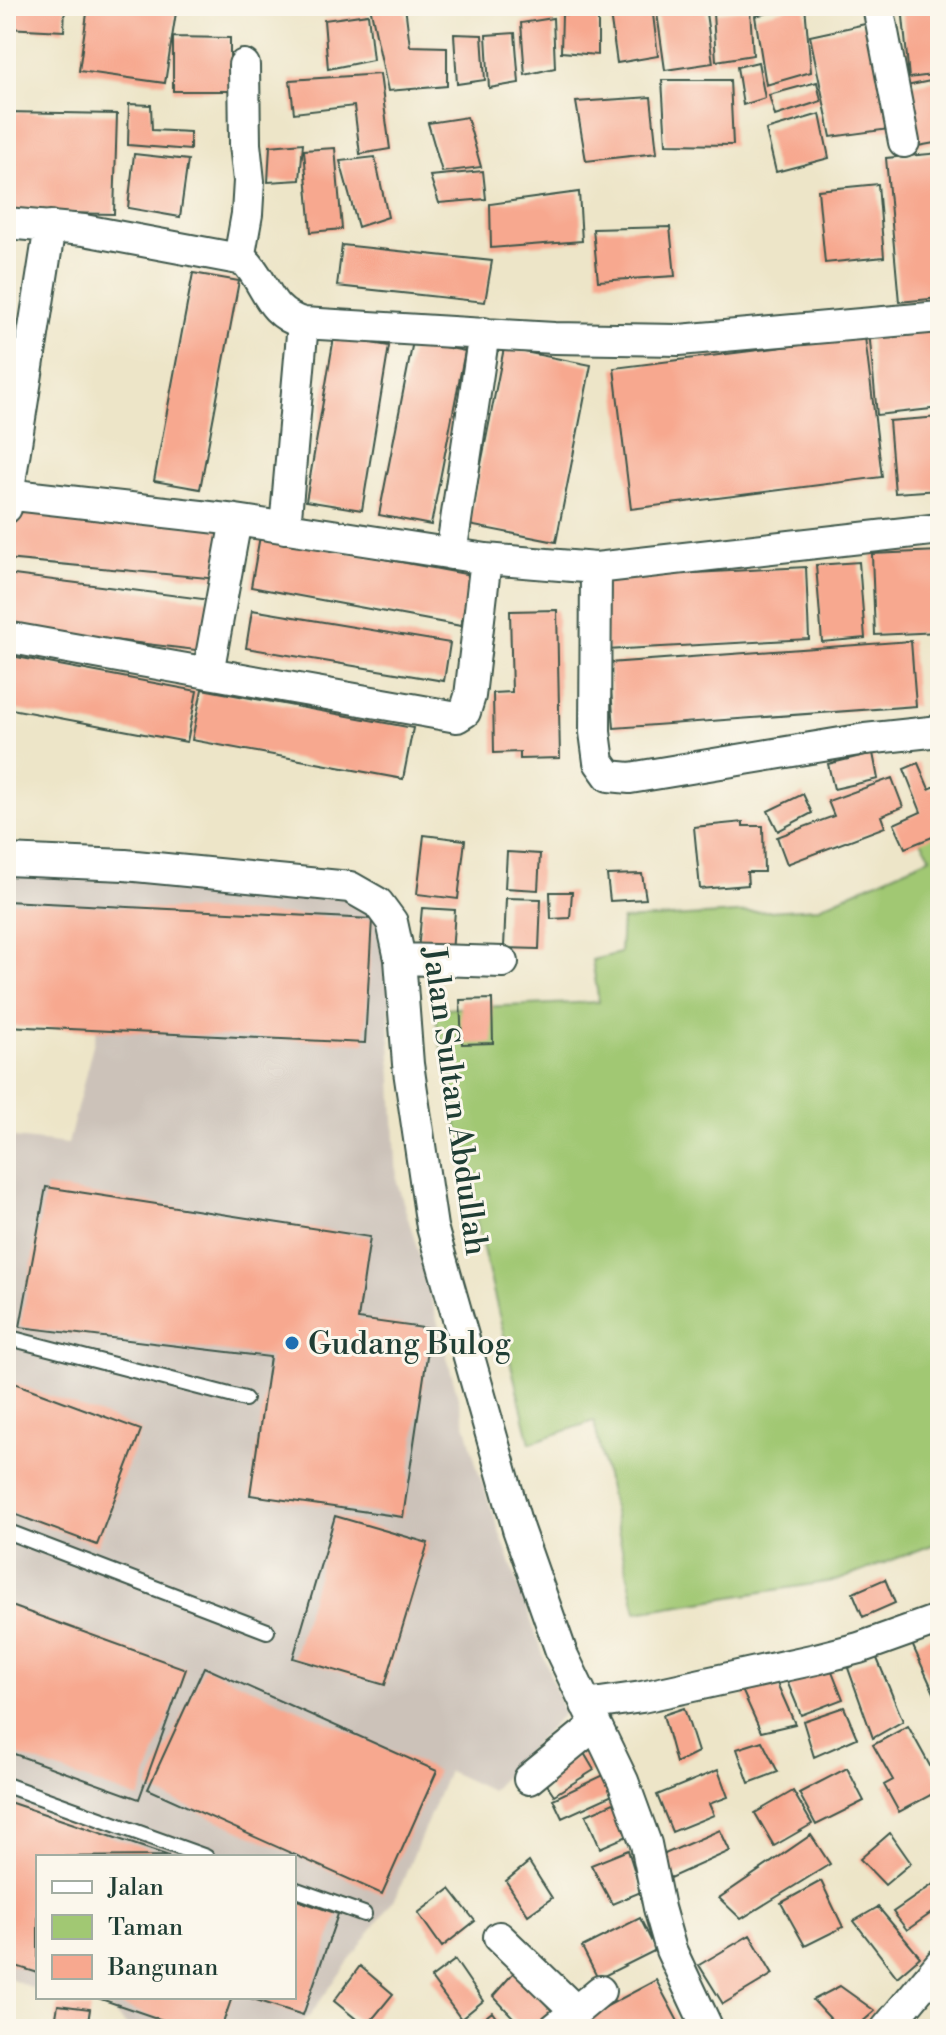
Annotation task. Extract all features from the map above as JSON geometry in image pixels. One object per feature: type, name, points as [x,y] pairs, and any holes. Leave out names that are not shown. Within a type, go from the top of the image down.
[{"type":"street","points":[[878,6],[904,142]]},
{"type":"street","points":[[239,259],[249,181],[245,144],[244,65]]},
{"type":"street","points":[[6,223],[50,226],[239,259],[253,271],[277,311],[303,323],[554,338],[679,340],[940,317]]},
{"type":"street","points":[[50,226],[7,499],[236,520],[486,559],[596,568],[940,529]]},
{"type":"street","points":[[285,528],[303,323]]},
{"type":"street","points":[[451,554],[484,333]]},
{"type":"street","points":[[208,673],[236,520]]},
{"type":"street","points":[[6,637],[449,717],[462,715],[470,696],[486,559]]},
{"type":"street","points":[[596,568],[595,732],[599,762],[609,776],[630,778],[865,739],[940,731]]},
{"type":"street","name":"Jalan Sultan Abdullah","points":[[6,860],[125,865],[350,887],[386,912],[392,922],[400,959],[408,1064],[432,1227],[518,1529],[562,1654],[623,1781],[646,1844],[671,1950],[708,2029]]},
{"type":"street","points":[[400,959],[503,962]]},
{"type":"street","points":[[529,1779],[590,1715],[642,1697],[859,1648],[940,1619]]},
{"type":"street","points":[[499,1937],[565,2020],[600,1991]]},
{"type":"street","points":[[886,2029],[936,1975]]},
{"type":"lane","points":[[6,1337],[245,1399]]},
{"type":"lane","points":[[6,1531],[267,1631]]},
{"type":"lane","points":[[6,1785],[200,1855]]},
{"type":"lane","points":[[296,1890],[364,1914]]},
{"type":"shaded area","points":[[6,861],[374,893],[393,979],[389,1018],[397,1182],[478,1471],[564,1713],[491,1791],[448,1771],[397,1895],[310,2015],[294,2029],[129,2029],[100,1999],[296,1999],[296,1855],[36,1855],[36,1990],[6,1976],[6,1137],[68,1144],[103,1005],[6,999]]},
{"type":"green space","points":[[940,820],[940,1542],[839,1580],[636,1612],[594,1421],[530,1443],[470,1195],[434,1009],[599,1002],[592,960],[620,953],[622,920],[817,908],[931,857],[913,828]]},
{"type":"building","points":[[6,6],[65,6],[64,31],[6,28]]},
{"type":"building","points":[[88,6],[177,6],[165,83],[79,71]]},
{"type":"building","points":[[370,6],[405,6],[410,46],[447,47],[447,86],[388,91]]},
{"type":"building","points":[[652,6],[658,56],[617,63],[609,7]]},
{"type":"building","points":[[656,6],[705,6],[713,63],[665,70]]},
{"type":"building","points":[[805,6],[811,72],[766,85],[755,16]]},
{"type":"building","points":[[902,6],[938,6],[940,74],[909,78]]},
{"type":"building","points":[[750,9],[753,55],[716,61],[713,13]]},
{"type":"building","points":[[368,14],[373,60],[328,69],[324,20]]},
{"type":"building","points":[[562,14],[598,17],[598,55],[561,52]]},
{"type":"building","points":[[553,18],[555,68],[525,75],[521,23]]},
{"type":"building","points":[[879,21],[897,128],[831,137],[810,36]]},
{"type":"building","points":[[515,33],[519,83],[489,88],[486,35]]},
{"type":"building","points":[[454,34],[482,35],[485,80],[457,84]]},
{"type":"building","points":[[173,37],[230,38],[230,91],[173,91]]},
{"type":"building","points":[[758,62],[765,98],[743,105],[737,67]]},
{"type":"building","points":[[380,74],[390,149],[360,154],[354,106],[294,113],[290,80]]},
{"type":"building","points":[[940,79],[940,142],[918,146],[906,86]]},
{"type":"building","points":[[662,80],[730,80],[733,145],[666,144]]},
{"type":"building","points":[[817,82],[821,101],[775,116],[769,95]]},
{"type":"building","points":[[651,97],[657,153],[586,161],[576,102]]},
{"type":"building","points":[[129,104],[151,105],[152,130],[190,132],[190,150],[128,145]]},
{"type":"building","points":[[6,112],[117,114],[114,214],[6,212]]},
{"type":"building","points":[[820,114],[829,158],[776,172],[766,130]]},
{"type":"building","points":[[467,117],[481,167],[442,172],[428,123]]},
{"type":"building","points":[[303,143],[300,180],[268,182],[270,146]]},
{"type":"building","points":[[335,148],[342,229],[311,232],[304,150]]},
{"type":"building","points":[[940,153],[940,298],[899,302],[886,158]]},
{"type":"building","points":[[134,154],[188,160],[180,217],[128,208]]},
{"type":"building","points":[[375,157],[388,217],[358,227],[340,161]]},
{"type":"building","points":[[483,171],[486,199],[439,203],[430,176]]},
{"type":"building","points":[[878,184],[884,257],[825,263],[818,190]]},
{"type":"building","points":[[579,192],[582,241],[491,248],[490,204]]},
{"type":"building","points":[[670,227],[675,276],[598,281],[593,229]]},
{"type":"building","points":[[342,245],[492,261],[485,302],[337,286]]},
{"type":"building","points":[[193,273],[239,281],[200,489],[154,481]]},
{"type":"building","points":[[940,324],[940,408],[877,415],[869,331]]},
{"type":"building","points":[[334,337],[389,346],[362,510],[306,501]]},
{"type":"building","points":[[865,337],[882,477],[631,509],[614,368]]},
{"type":"building","points":[[413,341],[465,351],[431,525],[379,515]]},
{"type":"building","points":[[504,348],[591,365],[556,542],[469,525]]},
{"type":"building","points":[[940,417],[940,490],[895,493],[889,421]]},
{"type":"building","points":[[11,507],[224,528],[218,579],[6,559]]},
{"type":"building","points":[[260,536],[471,575],[461,626],[251,587]]},
{"type":"building","points":[[940,551],[940,632],[875,635],[872,554]]},
{"type":"building","points":[[859,562],[865,638],[822,642],[816,565]]},
{"type":"building","points":[[806,567],[809,639],[606,650],[602,578]]},
{"type":"building","points":[[6,574],[211,600],[204,651],[6,627]]},
{"type":"building","points":[[252,610],[450,643],[444,681],[246,648]]},
{"type":"building","points":[[557,610],[560,758],[520,759],[520,752],[494,753],[493,693],[512,692],[510,611]]},
{"type":"building","points":[[911,641],[916,706],[614,728],[609,663]]},
{"type":"building","points":[[6,655],[197,691],[187,742],[6,708]]},
{"type":"building","points":[[202,689],[413,728],[403,779],[192,740]]},
{"type":"building","points":[[873,753],[878,779],[834,789],[828,764]]},
{"type":"building","points":[[918,763],[929,789],[938,785],[940,790],[940,834],[905,848],[894,824],[921,812],[904,769]]},
{"type":"building","points":[[892,778],[903,807],[881,816],[885,827],[787,864],[777,837],[834,816],[828,801]]},
{"type":"building","points":[[803,794],[812,813],[778,831],[768,811]]},
{"type":"building","points":[[743,822],[743,826],[763,826],[764,872],[747,872],[748,885],[700,889],[694,827]]},
{"type":"building","points":[[424,835],[465,840],[458,899],[417,894]]},
{"type":"building","points":[[507,852],[540,854],[538,890],[505,888]]},
{"type":"building","points":[[642,874],[646,899],[610,901],[607,875]]},
{"type":"building","points":[[550,892],[572,892],[570,918],[551,919]]},
{"type":"building","points":[[506,898],[541,899],[539,949],[504,948]]},
{"type":"building","points":[[6,901],[372,919],[365,1043],[6,1026]]},
{"type":"building","points":[[422,908],[455,910],[452,954],[418,951]]},
{"type":"building","points":[[492,999],[493,1043],[462,1044],[460,1000]]},
{"type":"building","name":"Gudang Bulog","points":[[46,1187],[370,1237],[358,1319],[431,1329],[403,1517],[250,1495],[270,1357],[20,1327]]},
{"type":"building","points":[[6,1380],[141,1430],[97,1545],[6,1511]]},
{"type":"building","points":[[335,1516],[428,1543],[385,1685],[293,1658]]},
{"type":"building","points":[[885,1579],[895,1603],[863,1617],[853,1593]]},
{"type":"building","points":[[6,1604],[186,1669],[139,1799],[6,1751]]},
{"type":"building","points":[[940,1632],[940,1706],[912,1644]]},
{"type":"building","points":[[876,1656],[903,1721],[873,1738],[848,1668]]},
{"type":"building","points":[[830,1666],[843,1699],[801,1715],[786,1679]]},
{"type":"building","points":[[204,1667],[437,1771],[382,1894],[148,1789]]},
{"type":"building","points":[[776,1681],[795,1724],[761,1732],[742,1690]]},
{"type":"building","points":[[844,1707],[857,1738],[814,1757],[803,1721]]},
{"type":"building","points":[[684,1708],[698,1752],[676,1763],[663,1715]]},
{"type":"building","points":[[908,1726],[940,1784],[940,1790],[899,1812],[884,1785],[893,1780],[873,1745]]},
{"type":"building","points":[[762,1741],[778,1772],[749,1783],[737,1749]]},
{"type":"building","points":[[584,1753],[594,1770],[554,1795],[542,1777]]},
{"type":"building","points":[[847,1768],[864,1801],[816,1825],[799,1793]]},
{"type":"building","points":[[718,1770],[728,1797],[709,1804],[714,1815],[672,1832],[657,1795]]},
{"type":"building","points":[[608,1773],[617,1793],[562,1818],[553,1799]]},
{"type":"building","points":[[793,1791],[812,1824],[774,1846],[755,1813]]},
{"type":"building","points":[[625,1798],[639,1831],[600,1848],[586,1815]]},
{"type":"building","points":[[6,1801],[166,1855],[36,1855],[36,1972],[6,1963]]},
{"type":"building","points":[[720,1830],[730,1851],[670,1878],[660,1856]]},
{"type":"building","points":[[890,1833],[911,1863],[885,1885],[860,1859]]},
{"type":"building","points":[[811,1835],[830,1864],[741,1919],[719,1898]]},
{"type":"building","points":[[628,1850],[641,1892],[612,1904],[591,1865]]},
{"type":"building","points":[[529,1862],[552,1898],[528,1915],[506,1881]]},
{"type":"building","points":[[821,1881],[843,1927],[805,1946],[781,1903]]},
{"type":"building","points":[[935,1883],[940,1891],[940,1907],[907,1930],[893,1912]]},
{"type":"building","points":[[450,1889],[475,1921],[442,1947],[418,1913]]},
{"type":"building","points":[[296,1900],[338,1914],[303,2015],[253,1999],[296,1999]]},
{"type":"building","points":[[878,1907],[920,1957],[897,1977],[854,1921]]},
{"type":"building","points":[[640,1918],[656,1950],[598,1979],[582,1947]]},
{"type":"building","points":[[750,1935],[773,1974],[723,2004],[699,1965]]},
{"type":"building","points":[[455,1960],[483,2001],[461,2019],[431,1978]]},
{"type":"building","points":[[360,1966],[393,1994],[366,2027],[334,2001]]},
{"type":"building","points":[[515,1971],[556,2015],[542,2029],[524,2029],[493,1996]]},
{"type":"building","points":[[656,1980],[682,2029],[584,2029],[579,2021]]},
{"type":"building","points":[[840,1986],[875,2011],[854,2029],[840,2029],[813,2000]]},
{"type":"building","points":[[101,1999],[231,1999],[221,2029],[189,2029]]},
{"type":"building","points":[[58,2005],[90,2009],[87,2029],[54,2029]]},
{"type":"building","points":[[492,2012],[504,2029],[485,2029],[480,2022]]},
{"type":"place","name":"Gudang Bulog","points":[[292,1343]]}]
